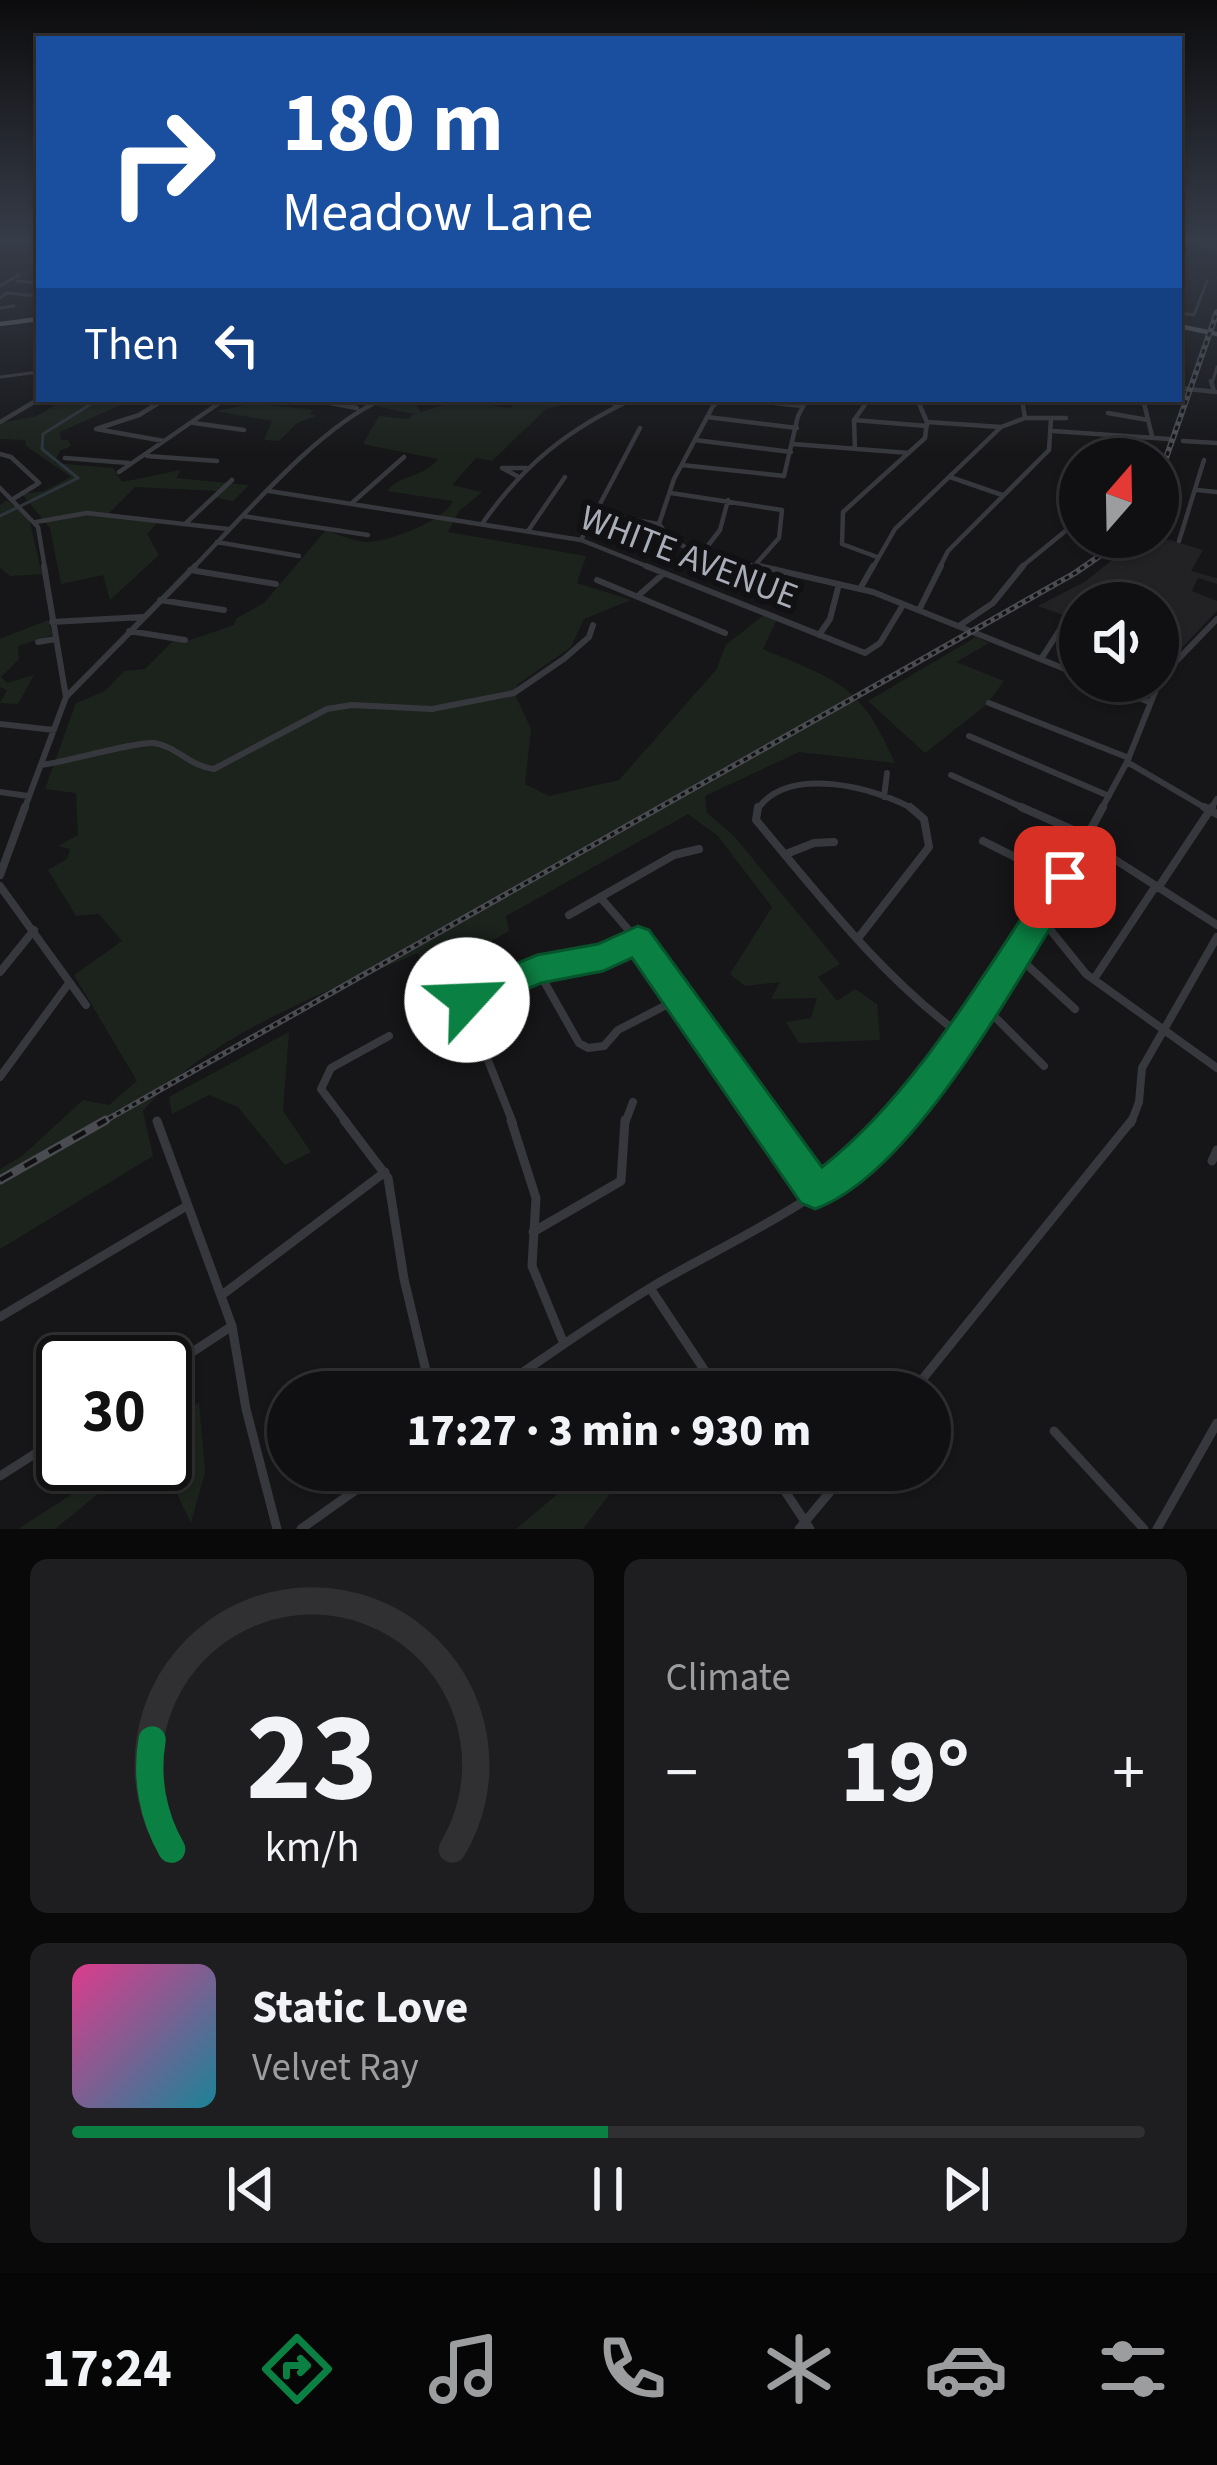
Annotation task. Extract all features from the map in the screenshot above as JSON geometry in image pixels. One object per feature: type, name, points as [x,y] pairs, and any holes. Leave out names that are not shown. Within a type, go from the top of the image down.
[{"type":"main road","points":[[0,324],[36,316]]},
{"type":"main road","points":[[1182,327],[1217,334]]},
{"type":"street","points":[[1182,388],[1215,392],[1216,370]]},
{"type":"street","points":[[0,376],[36,372]]},
{"type":"street","points":[[0,422],[36,400]]},
{"type":"street","points":[[159,402],[96,428],[164,441]]},
{"type":"street","points":[[119,472],[221,402]]},
{"type":"street","points":[[324,402],[360,409]]},
{"type":"street","points":[[0,872],[66,697],[268,491],[360,409],[376,402]]},
{"type":"street","points":[[611,402],[618,406]]},
{"type":"street","points":[[482,524],[517,476],[570,428],[627,402]]},
{"type":"street","points":[[658,524],[682,465],[720,402]]},
{"type":"street","points":[[765,402],[803,406]]},
{"type":"street","points":[[682,465],[778,478],[786,475],[805,402]]},
{"type":"street","points":[[855,449],[854,420],[867,402]]},
{"type":"street","points":[[877,557],[842,544],[843,512],[925,438],[927,424],[918,402]]},
{"type":"street","points":[[1022,402],[1024,418]]},
{"type":"street","points":[[1053,431],[1152,438],[1145,402]]},
{"type":"street","points":[[1108,413],[1148,420]]},
{"type":"street","points":[[707,417],[797,428]]},
{"type":"street","points":[[860,589],[895,530],[1001,427],[1024,418],[1066,418]]},
{"type":"street","points":[[919,610],[948,551],[1049,450],[1051,419]]},
{"type":"street","points":[[854,420],[1001,427]]},
{"type":"street","points":[[118,422],[112,428],[119,431]]},
{"type":"street","points":[[190,423],[244,430]]},
{"type":"street","points":[[581,540],[640,428]]},
{"type":"street","points":[[695,440],[791,452]]},
{"type":"street","points":[[1184,441],[1217,443]]},
{"type":"street","points":[[793,444],[909,453]]},
{"type":"street","points":[[0,454],[11,457],[39,483],[14,499]]},
{"type":"street","points":[[143,455],[218,461]]},
{"type":"street","points":[[352,503],[404,457]]},
{"type":"street","points":[[65,458],[132,463]]},
{"type":"street","points":[[1179,542],[1204,460]]},
{"type":"street","points":[[517,476],[502,468],[526,468]]},
{"type":"street","points":[[527,531],[565,477]]},
{"type":"street","points":[[950,477],[1002,495]]},
{"type":"street","points":[[185,524],[232,480]]},
{"type":"street","points":[[0,488],[36,523],[66,697]]},
{"type":"street","points":[[1197,490],[1217,492]]},
{"type":"street","name":"WHITE AVENUE","points":[[268,491],[581,540],[861,652],[874,650],[903,604]]},
{"type":"street","points":[[671,493],[772,506],[782,512],[779,538],[756,566]]},
{"type":"street","points":[[703,552],[721,528],[728,500]]},
{"type":"street","points":[[36,523],[87,513],[230,530]]},
{"type":"street","points":[[595,514],[658,524],[668,539],[703,552],[860,589],[1059,666]]},
{"type":"street","points":[[243,516],[368,536]]},
{"type":"street","points":[[958,626],[993,603],[1014,573],[1059,536]]},
{"type":"street","points":[[218,542],[299,556]]},
{"type":"street","points":[[190,570],[276,584]]},
{"type":"street","points":[[637,596],[663,574]]},
{"type":"street","points":[[597,580],[725,633]]},
{"type":"street","points":[[819,635],[830,619],[840,583]]},
{"type":"street","points":[[160,600],[224,610]]},
{"type":"street","points":[[52,622],[143,617]]},
{"type":"street","points":[[1179,658],[1217,619]]},
{"type":"street","points":[[40,765],[154,742],[171,747],[195,767],[214,769],[327,709],[352,705],[432,709],[503,696],[541,678],[589,637],[593,625]]},
{"type":"street","points":[[129,631],[185,640]]},
{"type":"street","points":[[1041,659],[1059,631]]},
{"type":"street","points":[[1204,634],[1217,639]]},
{"type":"street","points":[[38,642],[56,639]]},
{"type":"street","points":[[525,1371],[650,1288],[833,1183],[874,1148],[961,1034],[1063,881],[1128,760],[1150,702]]},
{"type":"street","points":[[988,703],[1128,760],[1214,812]]},
{"type":"street","points":[[0,724],[54,730]]},
{"type":"street","points":[[969,736],[1109,796]]},
{"type":"street","points":[[884,796],[887,772]]},
{"type":"street","points":[[951,775],[1088,839],[1217,925]]},
{"type":"street","points":[[859,937],[931,841],[926,821],[916,809],[884,796],[811,783],[789,786],[754,812],[786,854],[915,1001],[961,1034]]},
{"type":"street","points":[[0,792],[28,796]]},
{"type":"street","points":[[1094,980],[1214,812],[1217,799]]},
{"type":"street","points":[[983,841],[1063,881]]},
{"type":"street","points":[[786,854],[814,843],[834,842]]},
{"type":"street","points":[[569,915],[674,855],[699,849]]},
{"type":"street","points":[[0,886],[86,1005]]},
{"type":"street","points":[[600,897],[638,939],[815,1190]]},
{"type":"street","points":[[1040,917],[1094,980],[1217,1068]]},
{"type":"street","points":[[0,972],[34,930]]},
{"type":"street","points":[[929,1371],[1133,1119],[1142,1068],[1217,938]]},
{"type":"street","points":[[564,1344],[536,1280],[536,1198],[530,1167],[466,1005],[476,993],[537,969],[603,957],[638,939]]},
{"type":"street","points":[[1015,954],[1076,1010]]},
{"type":"street","points":[[537,969],[579,1042],[588,1048],[604,1046],[625,1026],[680,998]]},
{"type":"street","points":[[0,1077],[70,982]]},
{"type":"street","points":[[982,1004],[1044,1066]]},
{"type":"street","points":[[389,1036],[331,1068],[321,1084],[323,1094],[386,1172],[426,1371]]},
{"type":"street","points":[[533,1232],[621,1181],[626,1166],[625,1113],[632,1102]]},
{"type":"street","points":[[157,1120],[185,1207],[223,1295],[277,1529]]},
{"type":"street","points":[[223,1295],[386,1172]]},
{"type":"street","points":[[0,1317],[185,1207]]},
{"type":"street","points":[[650,1288],[705,1371]]},
{"type":"street","points":[[192,1352],[232,1326]]},
{"type":"street","points":[[1158,1529],[1217,1423]]},
{"type":"street","points":[[1054,1431],[1144,1529]]},
{"type":"street","points":[[0,1476],[36,1453]]},
{"type":"street","points":[[302,1529],[355,1491]]},
{"type":"street","points":[[784,1491],[805,1527],[832,1491]]},
{"type":"shaded area","points":[[60,402],[127,402],[60,432],[61,440],[68,440],[71,446],[60,451],[54,463],[113,468],[122,482],[181,470],[176,478],[249,485],[233,501],[213,497],[218,491],[135,487],[107,515],[159,521],[147,534],[159,555],[110,600],[103,575],[61,584],[50,528],[22,494],[44,491],[71,477],[26,446],[25,440],[0,439],[0,423],[37,416]]},
{"type":"shaded area","points":[[414,402],[421,412],[447,402],[510,408],[516,402],[569,402],[546,409],[492,461],[476,458],[452,485],[482,492],[459,511],[448,532],[586,556],[577,583],[631,600],[584,619],[571,647],[517,685],[516,697],[531,729],[525,784],[549,796],[619,780],[716,670],[726,645],[765,614],[777,619],[763,649],[829,678],[871,716],[895,763],[799,752],[705,796],[707,813],[734,836],[840,964],[818,977],[837,1001],[855,989],[877,1004],[880,1040],[799,1043],[786,1022],[811,1018],[817,998],[771,999],[780,982],[745,986],[730,974],[772,907],[718,836],[688,814],[506,916],[509,931],[424,980],[418,953],[234,1038],[170,1084],[143,1111],[153,1156],[0,1249],[0,1169],[22,1156],[83,1100],[109,1105],[137,1081],[74,975],[122,941],[99,914],[76,916],[48,870],[67,859],[70,849],[58,846],[78,835],[76,793],[45,789],[76,703],[105,691],[124,671],[145,669],[174,640],[187,641],[234,625],[237,618],[264,603],[326,530],[374,541],[414,529],[448,509],[453,501],[387,491],[438,459],[363,444],[379,416],[408,419],[414,414],[371,405]]},
{"type":"shaded area","points":[[255,403],[313,410],[310,414],[316,416],[297,423],[279,441],[264,440],[272,421],[216,411]]},
{"type":"shaded area","points":[[7,500],[29,519],[42,574],[10,576],[0,568],[0,505]]},
{"type":"shaded area","points":[[1179,543],[1203,550],[1191,571],[1217,578],[1217,584],[1198,578],[1192,591],[1217,601],[1217,611],[1179,651],[1179,582],[1086,581],[1114,558],[1179,558]]},
{"type":"shaded area","points":[[1059,595],[1059,614],[1038,606]]},
{"type":"shaded area","points":[[48,620],[52,635],[18,646],[19,659],[1,677],[7,683],[34,675],[18,704],[0,703],[7,690],[0,687],[0,639]]},
{"type":"shaded area","points":[[976,637],[989,643],[956,662],[1004,681],[986,705],[925,753],[868,701]]},
{"type":"shaded area","points":[[289,1032],[283,1111],[311,1152],[285,1165],[238,1107],[209,1095],[172,1114],[169,1097]]},
{"type":"shaded area","points":[[199,1402],[205,1472],[191,1523],[176,1491],[192,1491],[192,1408]]},
{"type":"shaded area","points":[[77,1491],[102,1491],[55,1529],[18,1529]]},
{"type":"shaded area","points":[[561,1491],[612,1491],[583,1529],[516,1529]]},
{"type":"waterway","points":[[0,516],[78,478],[42,449],[43,434],[94,402]]},
{"type":"railway","points":[[1173,438],[1217,312]]},
{"type":"railway","points":[[101,1123],[1097,558]]},
{"type":"railway","points":[[0,1180],[106,1120]]},
{"type":"route","points":[[467,1000],[537,969],[590,961],[638,939],[815,1190],[854,1166],[891,1128],[969,1024],[1065,877]]}]
